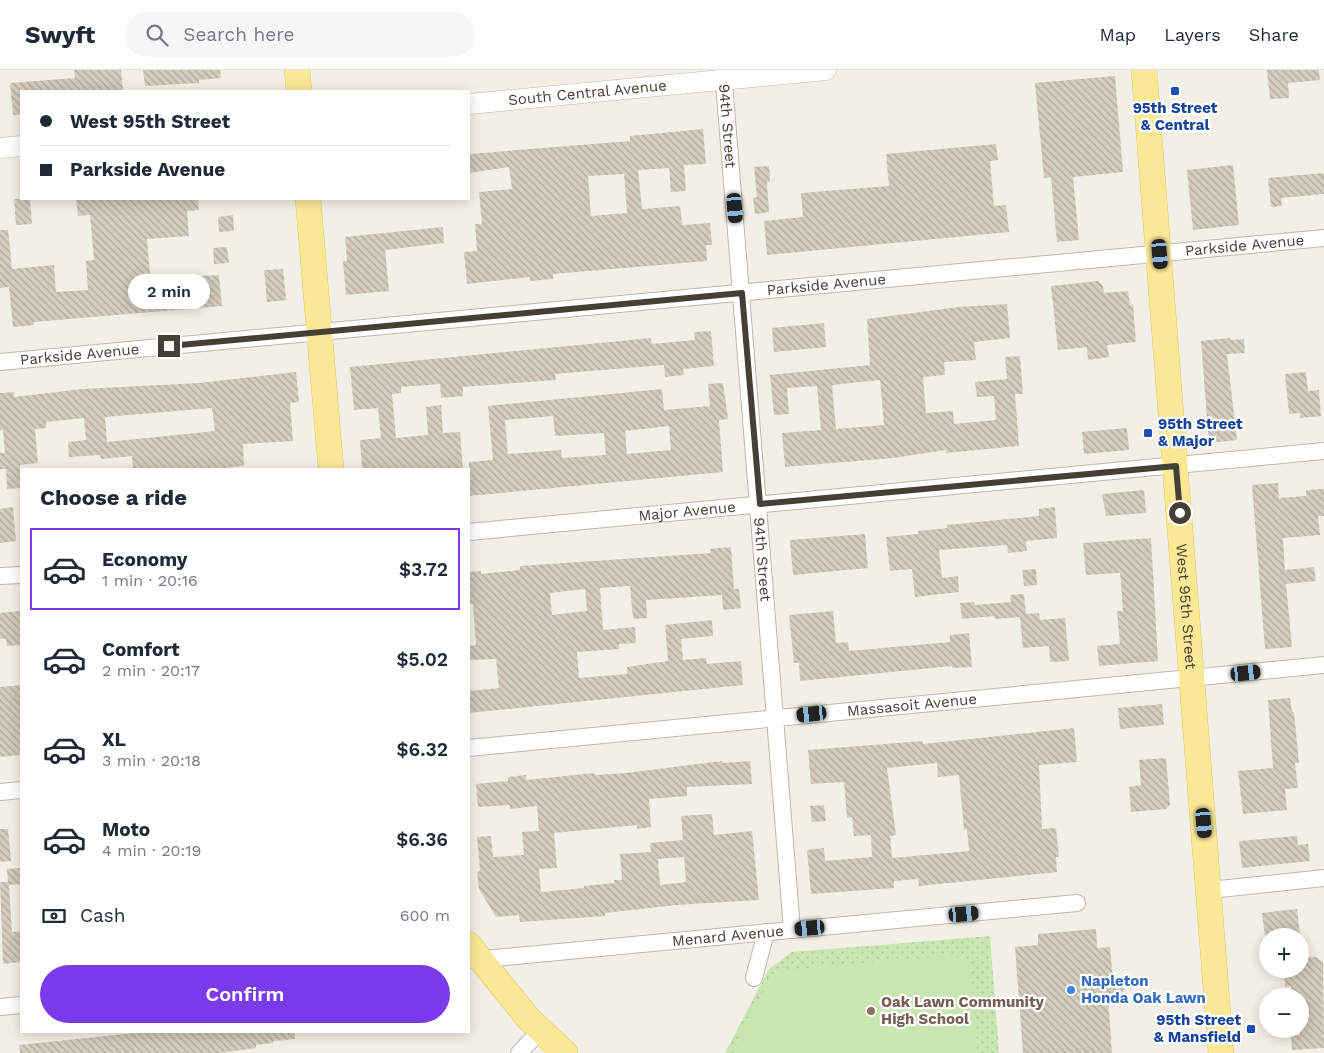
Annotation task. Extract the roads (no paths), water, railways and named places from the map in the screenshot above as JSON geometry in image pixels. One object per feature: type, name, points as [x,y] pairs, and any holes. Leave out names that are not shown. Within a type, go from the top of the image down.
[{"type":"main road","points":[[297,70],[299,90]]},
{"type":"main road","name":"West 95th Street","points":[[1144,70],[1210,890],[1221,1053]]},
{"type":"main road","points":[[308,200],[331,468]]},
{"type":"main road","points":[[472,955],[540,1031],[565,1053]]},
{"type":"street","name":"South Central Avenue","points":[[470,104],[724,75],[826,70]]},
{"type":"street","name":"94th Street","points":[[724,75],[760,504],[792,930]]},
{"type":"street","points":[[0,148],[20,146]]},
{"type":"street","name":"Parkside Avenue","points":[[0,362],[1324,238]]},
{"type":"street","name":"Major Avenue","points":[[470,532],[1324,451]]},
{"type":"street","points":[[0,576],[20,574]]},
{"type":"street","name":"Massasoit Avenue","points":[[470,748],[1324,665]]},
{"type":"street","points":[[0,792],[20,790]]},
{"type":"street","points":[[1210,890],[1324,878]]},
{"type":"street","name":"Menard Avenue","points":[[472,955],[792,930],[1077,903]]},
{"type":"street","points":[[754,978],[766,932]]},
{"type":"street","points":[[0,1007],[20,1005]]},
{"type":"street","points":[[519,1053],[540,1031]]},
{"type":"place","name":"95th Street & Central","points":[[1175,91]]},
{"type":"place","name":"95th Street & Major","points":[[1148,433]]},
{"type":"place","name":"Napleton Honda Oak Lawn","points":[[1071,990]]},
{"type":"place","name":"Oak Lawn Community High School","points":[[871,1011]]},
{"type":"place","name":"95th Street & Mansfield","points":[[1251,1029]]}]
